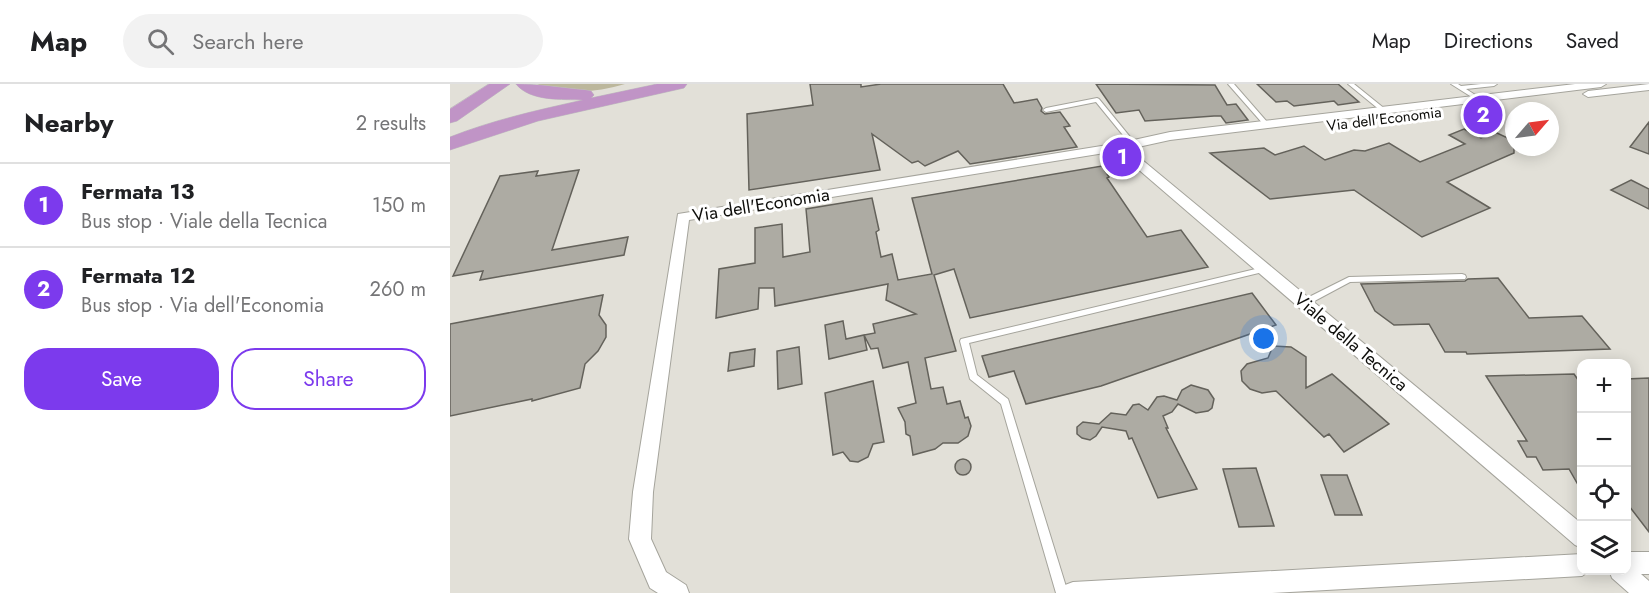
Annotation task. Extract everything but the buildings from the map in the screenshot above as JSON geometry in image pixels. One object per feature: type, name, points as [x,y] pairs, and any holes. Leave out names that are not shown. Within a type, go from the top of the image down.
[{"type":"highway","points":[[450,117],[501,84]]},
{"type":"highway","points":[[525,84],[542,92],[572,95]]},
{"type":"highway","points":[[450,138],[490,115],[512,107],[643,84]]},
{"type":"highway","points":[[450,144],[539,114],[678,84]]},
{"type":"street","name":"Via dell'Economia","points":[[678,593],[658,580],[640,539],[643,492],[683,218],[1170,136],[1478,99],[1562,86],[1601,84]]},
{"type":"street","name":"Via dell'Economia","points":[[1126,145],[1172,145],[1649,87]]},
{"type":"street","name":"Viale della Tecnica","points":[[1126,145],[1264,269],[1577,535]]},
{"type":"street","points":[[1631,563],[1649,563]]},
{"type":"street","points":[[1073,593],[1577,565]]},
{"type":"street","points":[[1626,575],[1646,593]]},
{"type":"lane","points":[[1231,84],[1266,124]]},
{"type":"lane","points":[[1351,84],[1383,110]]},
{"type":"lane","points":[[1454,84],[1478,99]]},
{"type":"lane","points":[[1461,88],[1494,84]]},
{"type":"lane","points":[[1046,110],[1097,100],[1126,145]]},
{"type":"lane","points":[[1062,593],[1005,402],[973,376],[963,341],[1264,269]]},
{"type":"lane","points":[[1304,303],[1349,280],[1462,277]]},
{"type":"shaded area","points":[[537,84],[625,84],[581,92],[547,88]]},
{"type":"place","name":"Fermata 12","points":[[1483,115]]},
{"type":"place","name":"Fermata 13","points":[[1122,157]]}]
